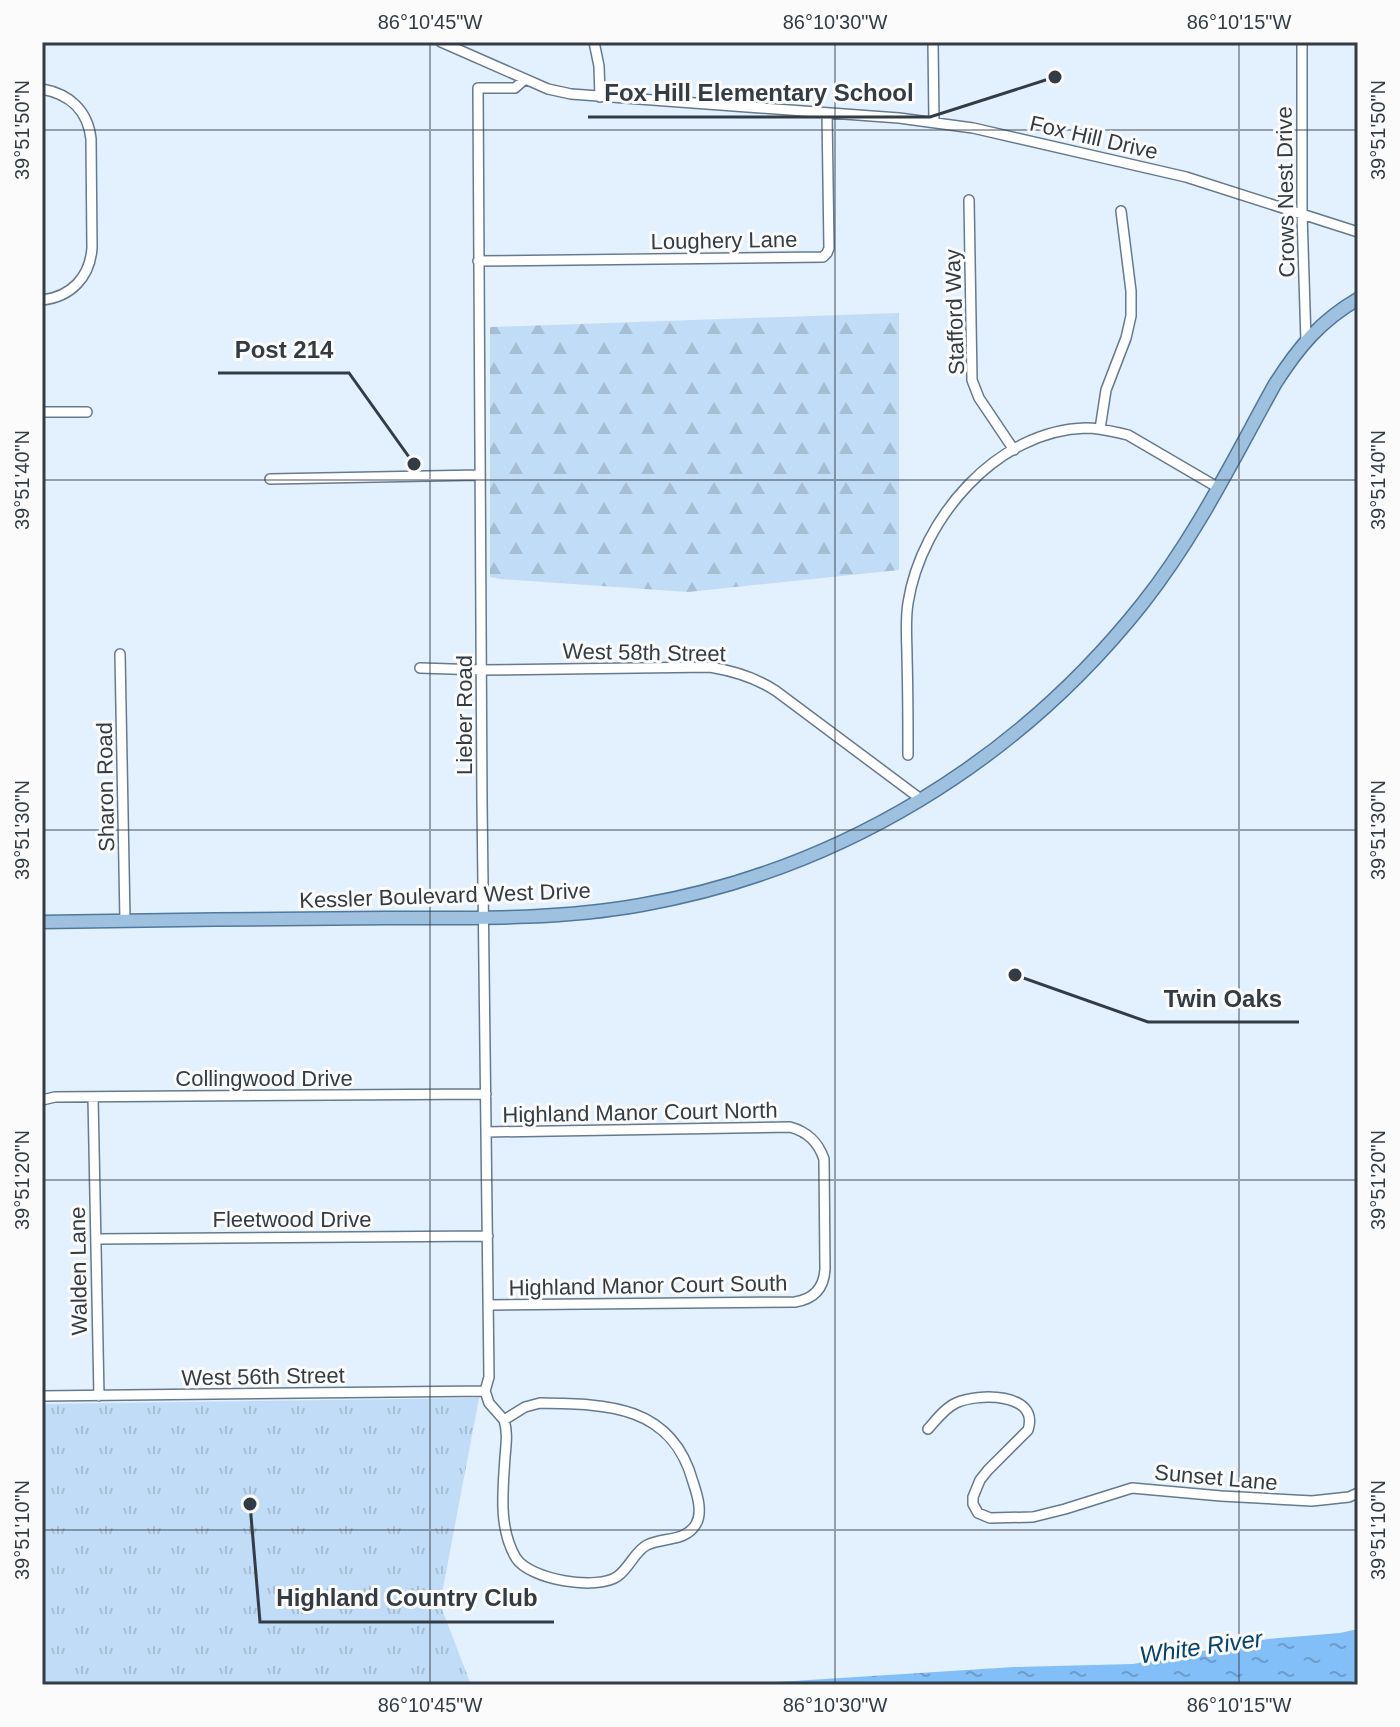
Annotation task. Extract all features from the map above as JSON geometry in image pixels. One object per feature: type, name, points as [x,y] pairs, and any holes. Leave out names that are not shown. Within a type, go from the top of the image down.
[{"type":"main road","name":"Kessler Boulevard West Drive","points":[[42,922],[484,918],[549,916],[615,909],[750,878],[805,859],[862,833],[965,773],[1042,712],[1090,666],[1125,626],[1190,536],[1275,384],[1306,341],[1332,316],[1358,299]]},
{"type":"street","name":"Fox Hill Drive","points":[[441,42],[559,92],[934,122],[982,129],[1186,177],[1358,232]]},
{"type":"street","points":[[594,42],[600,97]]},
{"type":"street","points":[[933,42],[934,122]]},
{"type":"street","name":"Crows Nest Drive","points":[[1302,42],[1306,341]]},
{"type":"street","name":"Lieber Road","points":[[485,1391],[489,1377],[489,1305],[478,88],[515,88],[525,79]]},
{"type":"street","points":[[42,89],[57,92],[73,101],[89,127],[92,248],[90,265],[79,283],[62,295],[42,300]]},
{"type":"street","name":"Loughery Lane","points":[[478,261],[822,257],[829,250],[827,113]]},
{"type":"street","name":"Stafford Way","points":[[969,200],[972,380],[979,398],[1014,450]]},
{"type":"street","points":[[1100,429],[1106,390],[1131,316],[1121,211]]},
{"type":"street","points":[[42,412],[87,412]]},
{"type":"street","points":[[908,755],[907,611],[917,567],[934,530],[955,500],[985,470],[1014,450],[1048,435],[1077,429],[1100,429],[1128,435],[1217,487]]},
{"type":"street","points":[[270,479],[480,475]]},
{"type":"street","name":"Sharon Road","points":[[120,654],[125,920]]},
{"type":"street","name":"West 58th Street","points":[[420,668],[710,667],[738,672],[776,691],[922,800]]},
{"type":"street","name":"Collingwood Drive","points":[[42,1100],[55,1097],[486,1094]]},
{"type":"street","name":"Walden Lane","points":[[93,1097],[99,1396]]},
{"type":"street","name":"Highland Manor Court North","points":[[486,1132],[793,1128]]},
{"type":"street","name":"Highland Manor Court South","points":[[489,1305],[795,1302],[812,1296],[822,1285],[825,1275],[824,1159],[814,1141],[793,1128]]},
{"type":"street","name":"Fleetwood Drive","points":[[96,1239],[488,1236]]},
{"type":"street","points":[[485,1391],[488,1401],[504,1420],[507,1436],[504,1524],[517,1558],[532,1572],[562,1580],[609,1580],[617,1577],[643,1547],[680,1537],[696,1524],[699,1511],[686,1460],[671,1437],[653,1423],[614,1408],[568,1403],[530,1405],[504,1420]]},
{"type":"street","name":"West 56th Street","points":[[42,1396],[485,1391]]},
{"type":"street","name":"Sunset Lane","points":[[928,1429],[951,1405],[963,1400],[1004,1397],[1021,1405],[1028,1414],[1028,1430],[988,1470],[973,1497],[978,1513],[990,1518],[1047,1514],[1132,1488],[1312,1501],[1358,1493]]},
{"type":"green space","points":[[899,313],[899,570],[688,592],[490,577],[490,327]]},
{"type":"green space","points":[[479,1398],[440,1604],[471,1685],[42,1685],[42,1404]]},
{"type":"water","points":[[1358,1629],[1358,1680],[1340,1685],[730,1685],[1014,1667],[1133,1664],[1268,1639]]},
{"type":"place","name":"Fox Hill Elementary School","points":[[1055,77]]},
{"type":"place","name":"Post 214","points":[[414,464]]},
{"type":"place","name":"Twin Oaks","points":[[1015,975]]},
{"type":"place","name":"Highland Country Club","points":[[250,1504]]},
{"type":"water label","name":"White River","points":[[1201,1647]]}]
